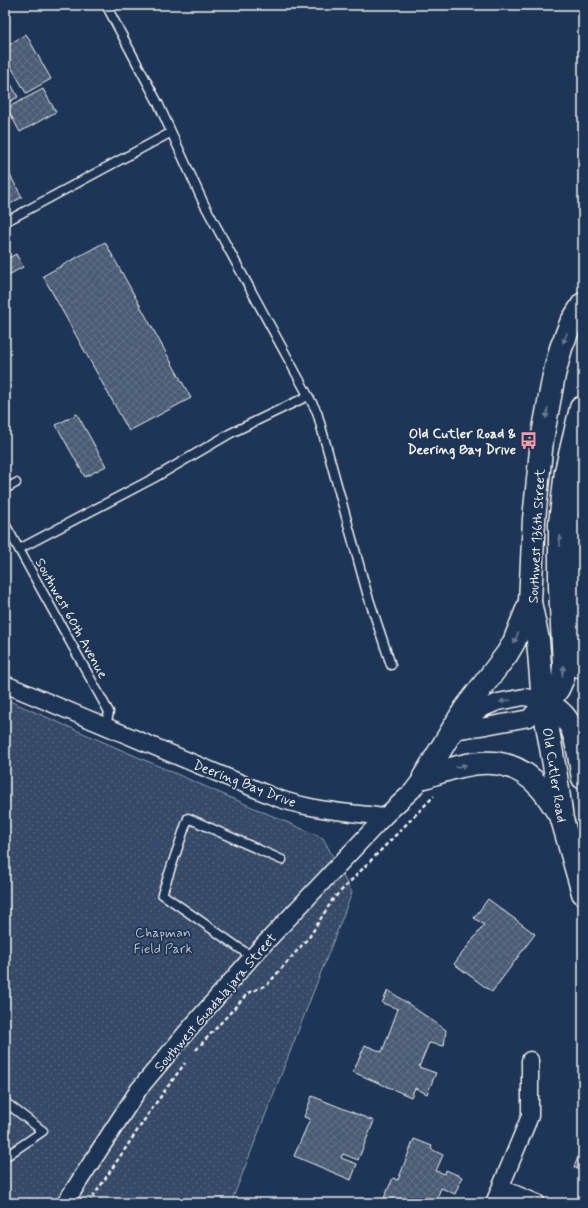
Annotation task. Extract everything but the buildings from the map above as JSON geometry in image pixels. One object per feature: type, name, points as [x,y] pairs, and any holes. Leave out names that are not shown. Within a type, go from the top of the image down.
[{"type":"main road","name":"Southwest 136th Street","points":[[543,702],[538,640],[530,602],[534,519],[542,440],[554,375],[561,348],[571,322],[583,304]]},
{"type":"main road","points":[[582,401],[578,521],[578,581],[583,668]]},
{"type":"main road","points":[[543,702],[552,697],[558,689],[562,678],[564,665],[560,586],[560,523],[566,471],[582,401]]},
{"type":"main road","points":[[424,777],[465,709],[507,654],[514,642],[530,602]]},
{"type":"main road","points":[[543,702],[560,711],[570,724],[576,742],[583,778]]},
{"type":"main road","name":"Old Cutler Road","points":[[543,702],[562,818],[583,893]]},
{"type":"main road","points":[[424,777],[457,766],[472,763],[487,762],[506,765],[526,774],[540,787],[562,818]]},
{"type":"street","name":"Deering Bay Drive","points":[[5,684],[280,799],[323,809],[384,817]]},
{"type":"street","points":[[384,817],[412,791],[459,730],[479,710],[498,702],[524,697],[543,702],[529,718],[459,730]]},
{"type":"street","name":"Southwest Guadalajara Street","points":[[65,1203],[139,1089],[252,957],[384,817]]},
{"type":"street","points":[[494,1203],[530,1116],[530,1060]]},
{"type":"street","points":[[500,1188],[537,1203]]},
{"type":"lane","points":[[106,5],[158,103],[170,133],[203,202],[317,412],[367,593],[391,665]]},
{"type":"lane","points":[[5,222],[170,133]]},
{"type":"lane","points":[[19,549],[154,478],[231,433],[308,396]]},
{"type":"lane","points":[[5,490],[16,483]]},
{"type":"lane","name":"Southwest 60th Avenue","points":[[5,524],[109,712],[106,726]]},
{"type":"lane","points":[[252,957],[162,894],[188,818],[282,860]]},
{"type":"lane","points":[[5,1102],[43,1131],[5,1157]]},
{"type":"path","points":[[194,1052],[248,993],[267,985],[310,936],[333,899],[436,794]]},
{"type":"path","points":[[89,1203],[153,1107],[189,1058]]},
{"type":"green space","name":"Chapman Field Park","points":[[5,699],[323,838],[352,893],[231,1203],[5,1203]]},
{"type":"place","name":"Old Cutler Road & Deering Bay Drive","points":[[529,441]]}]
